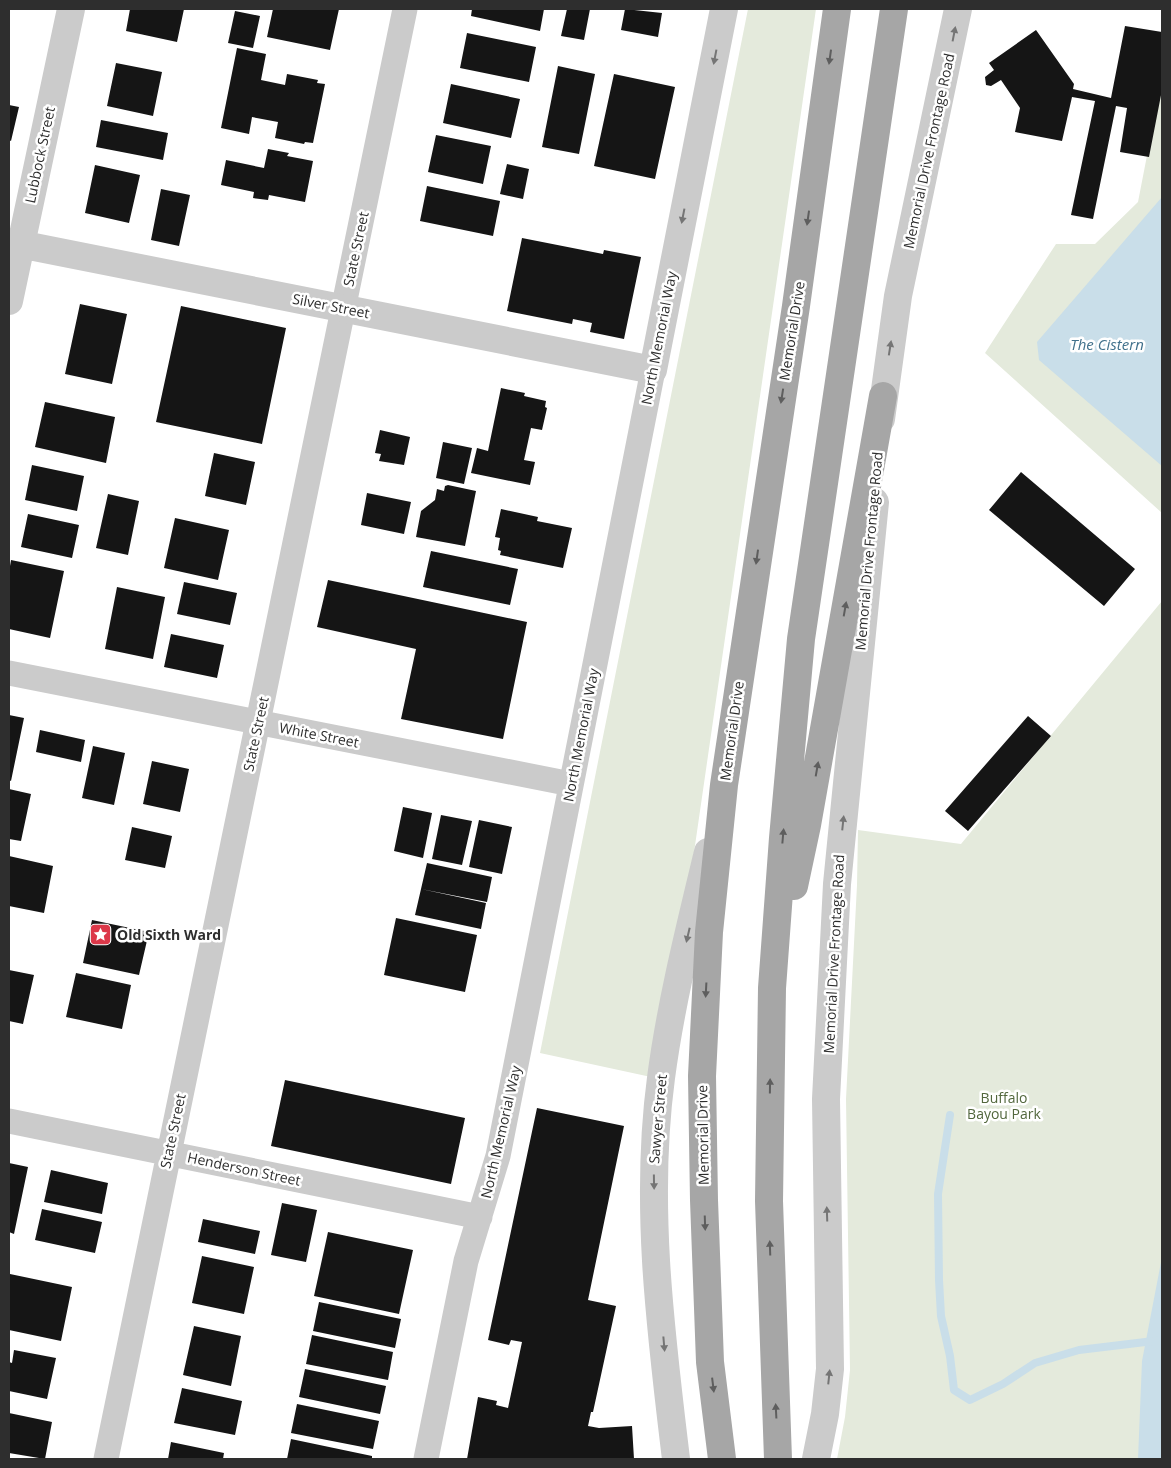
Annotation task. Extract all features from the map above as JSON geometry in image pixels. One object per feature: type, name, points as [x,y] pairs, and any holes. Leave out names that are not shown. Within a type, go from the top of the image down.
[{"type":"main road","name":"Memorial Drive","points":[[722,1459],[710,1362],[702,1076],[709,932],[724,785],[796,306],[837,9]]},
{"type":"main road","points":[[778,1459],[769,1202],[772,988],[801,639],[894,9]]},
{"type":"main road","points":[[772,988],[807,825],[882,396]]},
{"type":"street","name":"Lubbock Street","points":[[9,301],[14,243],[71,9]]},
{"type":"street","name":"State Street","points":[[106,1459],[405,9]]},
{"type":"street","name":"North Memorial Way","points":[[426,1459],[466,1261],[498,1156],[724,9]]},
{"type":"street","name":"Memorial Drive Frontage Road","points":[[816,1459],[825,1414],[830,1369],[826,1099],[837,884],[872,534],[882,396],[898,296],[958,9]]},
{"type":"street","name":"Silver Street","points":[[14,243],[653,370]]},
{"type":"street","name":"White Street","points":[[9,673],[571,784]]},
{"type":"street","name":"Sawyer Street","points":[[676,1459],[657,1263],[654,1176],[659,1099],[675,990],[724,785]]},
{"type":"street","name":"Henderson Street","points":[[9,1121],[480,1217]]},
{"type":"green space","points":[[748,9],[816,9],[689,887],[651,1077],[540,1053]]},
{"type":"green space","points":[[1162,78],[1162,513],[985,353],[1056,244],[1095,244],[1138,202]]},
{"type":"green space","name":"Buffalo Bayou Park","points":[[1162,601],[1162,1459],[837,1459],[845,1417],[850,1370],[846,1099],[858,830],[961,844]]},
{"type":"water","name":"The Cistern","points":[[1162,197],[1162,466],[1039,360],[1037,342]]},
{"type":"water","points":[[1162,1257],[1162,1459],[1138,1459],[1142,1361]]},
{"type":"building","points":[[130,9],[184,9],[177,42],[126,31]]},
{"type":"building","points":[[273,9],[339,9],[330,50],[267,37]]},
{"type":"building","points":[[472,9],[544,9],[540,31],[471,16]]},
{"type":"building","points":[[567,9],[590,9],[584,40],[561,36]]},
{"type":"building","points":[[625,9],[662,13],[658,37],[621,30]]},
{"type":"building","points":[[235,11],[260,16],[253,48],[228,43]]},
{"type":"building","points":[[1125,26],[1162,32],[1162,90],[1149,157],[1120,152],[1127,108],[1116,106],[1093,219],[1071,215],[1095,101],[1072,97],[1062,141],[1015,132],[1020,108],[1001,80],[991,86],[986,85],[985,77],[994,70],[989,63],[1036,30],[1074,84],[1073,89],[1111,98]]},
{"type":"building","points":[[467,33],[536,47],[529,82],[460,68]]},
{"type":"building","points":[[237,48],[266,54],[261,80],[285,85],[287,74],[318,80],[317,83],[325,84],[313,143],[305,142],[304,144],[275,138],[278,122],[252,117],[249,134],[221,128]]},
{"type":"building","points":[[116,63],[162,72],[153,116],[107,106]]},
{"type":"building","points":[[558,66],[595,74],[579,154],[542,147]]},
{"type":"building","points":[[614,74],[675,87],[655,179],[594,166]]},
{"type":"building","points":[[451,84],[520,99],[511,138],[443,123]]},
{"type":"building","points":[[9,105],[19,107],[11,141],[9,140]]},
{"type":"building","points":[[101,120],[168,133],[163,160],[96,147]]},
{"type":"building","points":[[436,135],[491,146],[483,184],[428,172]]},
{"type":"building","points":[[268,149],[289,153],[287,156],[313,161],[305,202],[269,195],[268,200],[253,198],[254,192],[221,185],[226,160],[264,168]]},
{"type":"building","points":[[507,164],[529,169],[523,199],[500,194]]},
{"type":"building","points":[[95,165],[140,175],[129,223],[85,213]]},
{"type":"building","points":[[427,186],[500,201],[493,236],[420,221]]},
{"type":"building","points":[[161,189],[190,195],[179,246],[151,240]]},
{"type":"building","points":[[522,238],[603,254],[604,250],[641,257],[624,339],[590,332],[592,323],[573,319],[572,324],[507,311]]},
{"type":"building","points":[[80,304],[127,314],[112,384],[65,374]]},
{"type":"building","points":[[181,306],[286,328],[262,444],[156,422]]},
{"type":"building","points":[[501,388],[525,393],[524,396],[546,401],[545,407],[547,408],[542,430],[531,428],[524,460],[535,462],[530,485],[471,473],[477,448],[488,451]]},
{"type":"building","points":[[45,402],[115,417],[106,463],[35,447]]},
{"type":"building","points":[[380,430],[410,437],[404,465],[379,461],[381,454],[375,453]]},
{"type":"building","points":[[443,442],[472,448],[464,484],[436,478]]},
{"type":"building","points":[[214,453],[255,462],[246,505],[205,496]]},
{"type":"building","points":[[32,465],[84,476],[77,511],[25,500]]},
{"type":"building","points":[[1021,472],[1135,569],[1104,606],[989,510]]},
{"type":"building","points":[[445,486],[476,491],[465,546],[416,537],[421,511],[435,500],[437,489],[444,491]]},
{"type":"building","points":[[367,493],[411,502],[404,534],[361,525]]},
{"type":"building","points":[[108,494],[139,501],[128,555],[96,548]]},
{"type":"building","points":[[501,509],[538,517],[537,521],[572,528],[563,568],[500,555],[501,551],[498,550],[500,538],[495,537]]},
{"type":"building","points":[[28,514],[79,525],[72,558],[21,547]]},
{"type":"building","points":[[175,518],[229,530],[218,580],[164,568]]},
{"type":"building","points":[[431,551],[518,569],[510,605],[423,587]]},
{"type":"building","points":[[11,560],[64,571],[50,638],[9,629],[9,572]]},
{"type":"building","points":[[328,580],[527,622],[503,739],[401,719],[416,649],[317,627]]},
{"type":"building","points":[[184,582],[237,593],[230,625],[177,614]]},
{"type":"building","points":[[117,587],[165,597],[153,659],[105,649]]},
{"type":"building","points":[[171,634],[224,645],[217,678],[164,667]]},
{"type":"building","points":[[9,715],[24,718],[11,781],[9,780]]},
{"type":"building","points":[[1028,716],[1051,736],[968,831],[945,811]]},
{"type":"building","points":[[40,730],[85,740],[81,762],[36,752]]},
{"type":"building","points":[[93,746],[125,753],[114,805],[82,798]]},
{"type":"building","points":[[152,761],[189,769],[180,812],[143,804]]},
{"type":"building","points":[[9,789],[31,794],[21,841],[9,839]]},
{"type":"building","points":[[403,807],[432,813],[423,858],[394,851]]},
{"type":"building","points":[[441,815],[472,821],[462,865],[432,859]]},
{"type":"building","points":[[479,820],[512,827],[502,874],[469,867]]},
{"type":"building","points":[[132,827],[172,836],[165,868],[125,860]]},
{"type":"building","points":[[9,856],[53,866],[44,913],[9,906]]},
{"type":"building","points":[[427,863],[492,877],[487,902],[421,889]]},
{"type":"building","points":[[421,889],[486,903],[481,929],[415,915]]},
{"type":"building","points":[[396,918],[477,935],[465,992],[384,975]]},
{"type":"building","points":[[92,920],[149,932],[139,975],[83,963]]},
{"type":"building","points":[[9,970],[34,975],[23,1024],[9,1021]]},
{"type":"building","points":[[76,973],[131,985],[122,1029],[66,1017]]},
{"type":"building","points":[[285,1080],[465,1118],[451,1184],[271,1146]]},
{"type":"building","points":[[537,1108],[624,1126],[588,1300],[616,1306],[593,1412],[591,1412],[588,1426],[599,1428],[632,1426],[634,1459],[467,1459],[478,1397],[497,1401],[496,1405],[508,1408],[522,1342],[511,1340],[509,1345],[488,1340]]},
{"type":"building","points":[[9,1163],[28,1167],[14,1234],[9,1232]]},
{"type":"building","points":[[51,1170],[108,1183],[102,1214],[44,1202]]},
{"type":"building","points":[[282,1203],[317,1210],[306,1262],[271,1255]]},
{"type":"building","points":[[42,1209],[102,1222],[95,1253],[35,1240]]},
{"type":"building","points":[[203,1219],[260,1231],[255,1254],[198,1242]]},
{"type":"building","points":[[328,1232],[413,1250],[399,1314],[314,1296]]},
{"type":"building","points":[[202,1256],[254,1267],[244,1314],[192,1303]]},
{"type":"building","points":[[10,1274],[72,1287],[61,1341],[9,1330]]},
{"type":"building","points":[[319,1302],[401,1319],[395,1348],[313,1331]]},
{"type":"building","points":[[194,1326],[241,1336],[231,1386],[183,1375]]},
{"type":"building","points":[[312,1335],[393,1352],[388,1380],[306,1364]]},
{"type":"building","points":[[14,1350],[56,1358],[47,1399],[9,1391],[9,1362],[12,1363]]},
{"type":"building","points":[[305,1369],[386,1386],[380,1414],[299,1397]]},
{"type":"building","points":[[182,1388],[242,1401],[235,1435],[174,1423]]},
{"type":"building","points":[[297,1404],[379,1421],[373,1449],[291,1433]]},
{"type":"building","points":[[9,1413],[52,1422],[45,1459],[9,1453]]},
{"type":"building","points":[[291,1439],[372,1456],[372,1459],[287,1459]]},
{"type":"building","points":[[171,1442],[224,1453],[223,1459],[168,1459]]},
{"type":"waterway","points":[[950,1115],[938,1194],[939,1280],[941,1316],[950,1356],[954,1390],[970,1400],[1003,1384],[1035,1363],[1079,1350],[1162,1340]]},
{"type":"place","name":"Old Sixth Ward","points":[[101,935]]}]
